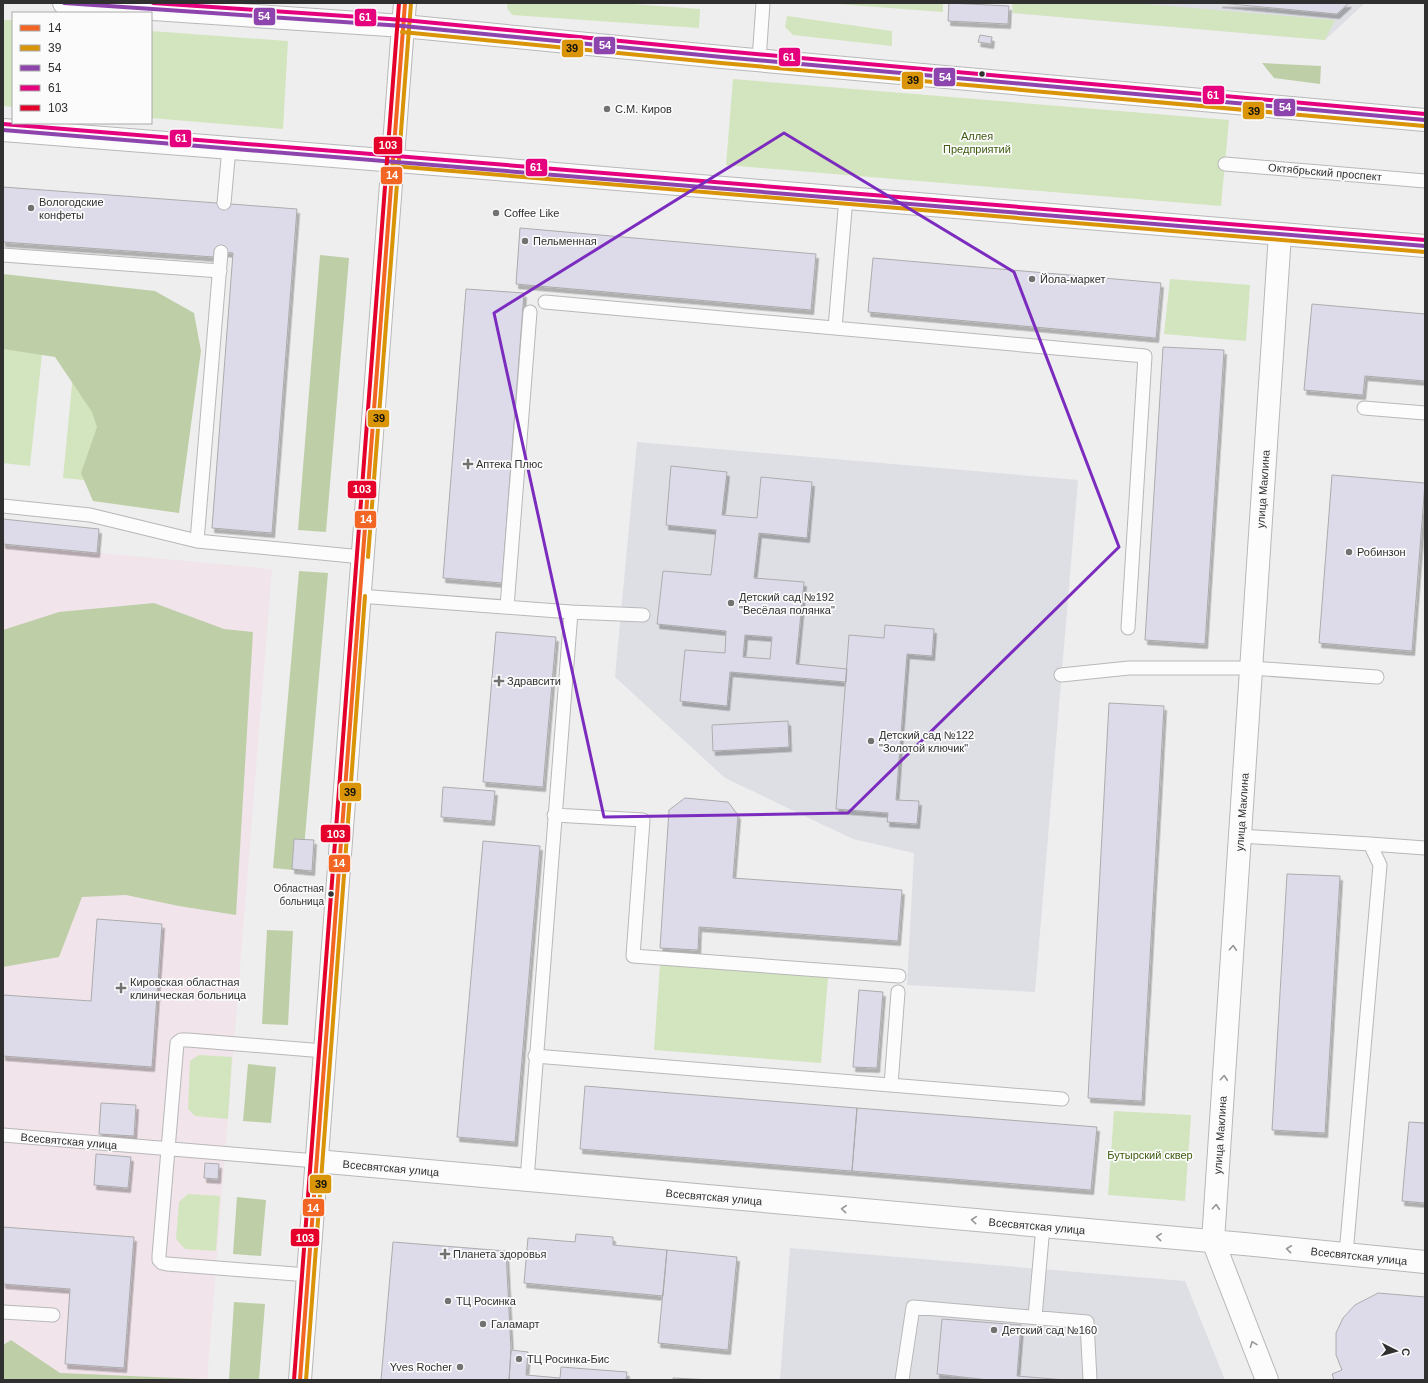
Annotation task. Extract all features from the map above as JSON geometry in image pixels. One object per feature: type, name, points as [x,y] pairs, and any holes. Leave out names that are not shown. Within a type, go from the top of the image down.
[{"type":"main road","points":[[64,3],[403,26],[759,60],[1425,120]]},
{"type":"main road","points":[[300,1380],[405,3]]},
{"type":"main road","points":[[3,130],[392,160],[1425,246]]},
{"type":"main road","name":"улица Маклина","points":[[1267,1380],[1213,1241],[1280,234]]},
{"type":"main road","name":"Всесвятская улица","points":[[316,1162],[1213,1241],[1425,1262]]},
{"type":"lane","points":[[759,60],[764,3]]},
{"type":"lane","points":[[224,203],[229,148]]},
{"type":"lane","name":"Октябрьский проспект","points":[[1225,164],[1425,181]]},
{"type":"lane","points":[[835,328],[846,198]]},
{"type":"lane","points":[[198,541],[221,252]]},
{"type":"lane","points":[[3,255],[220,271]]},
{"type":"lane","points":[[545,302],[1146,356],[1128,628]]},
{"type":"lane","points":[[507,607],[530,312]]},
{"type":"lane","points":[[1364,408],[1425,413]]},
{"type":"lane","points":[[3,506],[90,515],[198,541],[362,557]]},
{"type":"lane","points":[[359,596],[571,612],[643,615]]},
{"type":"lane","points":[[526,1180],[571,612]]},
{"type":"lane","points":[[1061,675],[1129,668],[1252,668],[1377,677]]},
{"type":"lane","points":[[554,815],[643,820],[633,956],[899,976]]},
{"type":"lane","points":[[1240,836],[1425,848]]},
{"type":"lane","points":[[1346,1254],[1380,864],[1370,844]]},
{"type":"lane","points":[[891,1085],[898,992]]},
{"type":"lane","points":[[308,1275],[162,1263],[159,1260],[159,1256],[177,1043],[181,1040],[324,1051]]},
{"type":"lane","points":[[535,1056],[1062,1099]]},
{"type":"lane","name":"Всесвятская улица","points":[[3,1135],[316,1162]]},
{"type":"lane","points":[[1035,1317],[1043,1226]]},
{"type":"lane","points":[[902,1380],[913,1307],[1087,1322],[1090,1380]]},
{"type":"lane","points":[[3,1312],[53,1315]]},
{"type":"highlighted area","points":[[784,133],[1014,272],[1119,547],[848,813],[604,817],[494,313]]},
{"type":"shaded area","points":[[1012,3],[1365,3],[1325,40],[1013,13]]},
{"type":"shaded area","points":[[637,442],[1078,480],[1035,992],[907,985],[914,853],[853,839],[725,778],[615,677]]},
{"type":"shaded area","name":"Кировская областная клиническая больница","points":[[3,544],[272,569],[207,1380],[3,1380]]},
{"type":"shaded area","name":"Детский сад №160","points":[[790,1248],[1185,1281],[1225,1380],[780,1380]]},
{"type":"green space","points":[[508,3],[620,3],[700,9],[699,28],[512,15],[507,8]]},
{"type":"green space","points":[[823,3],[943,3],[943,12]]},
{"type":"green space","points":[[1012,3],[1133,3],[1335,20],[1325,40],[1013,13]]},
{"type":"green space","points":[[787,16],[892,31],[892,46],[793,35],[785,27]]},
{"type":"green space","points":[[3,20],[12,20],[12,107],[3,106]]},
{"type":"green space","points":[[152,31],[288,41],[283,129],[152,118]]},
{"type":"green space","points":[[1262,63],[1321,66],[1320,84],[1274,78]]},
{"type":"green space","name":"Аллея Предприятий","points":[[733,79],[1229,120],[1221,206],[726,165]]},
{"type":"green space","points":[[320,255],[349,258],[326,532],[298,530]]},
{"type":"green space","points":[[3,274],[155,291],[194,313],[201,351],[179,513],[93,501],[81,473],[97,427],[92,412],[55,357],[3,349]]},
{"type":"green space","points":[[1170,279],[1250,285],[1246,341],[1164,334]]},
{"type":"green space","points":[[3,349],[42,354],[30,466],[3,463]]},
{"type":"green space","points":[[73,374],[155,487],[63,478]]},
{"type":"green space","points":[[299,571],[328,573],[302,871],[273,868]]},
{"type":"green space","points":[[154,603],[224,629],[253,632],[236,915],[179,906],[126,895],[82,897],[59,957],[3,967],[3,630],[59,612]]},
{"type":"green space","points":[[267,930],[293,931],[288,1025],[262,1024]]},
{"type":"green space","points":[[660,964],[828,977],[821,1063],[654,1050]]},
{"type":"green space","points":[[199,1055],[232,1057],[228,1119],[195,1116],[188,1109],[190,1061]]},
{"type":"green space","points":[[248,1064],[276,1067],[271,1123],[243,1121]]},
{"type":"green space","name":"Бутырский сквер","points":[[1114,1111],[1191,1115],[1185,1201],[1108,1195]]},
{"type":"green space","points":[[188,1194],[220,1196],[216,1251],[185,1249],[176,1239],[179,1202]]},
{"type":"green space","points":[[237,1197],[266,1200],[261,1256],[233,1254]]},
{"type":"green space","points":[[234,1302],[265,1304],[259,1380],[229,1380]]},
{"type":"green space","points":[[11,1340],[60,1373],[201,1379],[3,1380],[3,1345]]},
{"type":"building","points":[[949,3],[1009,6],[1008,24],[948,21]]},
{"type":"building","points":[[1220,3],[1349,3],[1337,14]]},
{"type":"building","points":[[980,35],[992,37],[991,44],[978,42]]},
{"type":"building","points":[[3,187],[297,209],[272,533],[212,528],[233,253],[214,251],[214,257],[3,242]]},
{"type":"building","points":[[520,228],[816,254],[811,310],[516,284]]},
{"type":"building","points":[[873,258],[1161,283],[1156,338],[868,312]]},
{"type":"building","points":[[466,289],[524,293],[502,583],[443,578]]},
{"type":"building","points":[[1312,304],[1425,314],[1425,381],[1365,376],[1363,395],[1304,390]]},
{"type":"building","points":[[1163,347],[1224,350],[1205,644],[1145,640]]},
{"type":"building","name":"Детский сад №192 \"Весёлая полянка\"","points":[[671,466],[727,472],[722,515],[757,518],[761,477],[812,482],[807,538],[759,533],[754,578],[804,582],[796,664],[847,669],[846,682],[730,672],[727,706],[680,701],[685,650],[725,653],[726,631],[657,624],[663,571],[711,575],[716,530],[666,525]],"holes":[[[745,635],[772,637],[770,659],[743,657]]]},
{"type":"building","points":[[1332,475],[1425,483],[1412,651],[1319,643]]},
{"type":"building","points":[[3,519],[99,529],[97,553],[3,544]]},
{"type":"building","name":"Детский сад №122 \"Золотой ключик\"","points":[[885,625],[934,629],[932,656],[907,654],[896,800],[919,801],[917,824],[887,822],[888,813],[836,809],[849,635],[884,638]]},
{"type":"building","points":[[496,632],[556,637],[543,787],[483,782]]},
{"type":"building","points":[[1109,703],[1164,706],[1142,1101],[1088,1098]]},
{"type":"building","points":[[788,721],[789,747],[713,751],[712,725]]},
{"type":"building","points":[[443,787],[495,791],[492,821],[441,817]]},
{"type":"building","points":[[685,798],[728,802],[738,815],[733,878],[902,890],[898,941],[699,927],[698,950],[660,948],[669,810]]},
{"type":"building","points":[[294,839],[314,840],[312,871],[292,869]]},
{"type":"building","points":[[483,841],[540,846],[515,1142],[457,1137]]},
{"type":"building","points":[[1287,874],[1340,876],[1325,1133],[1272,1130]]},
{"type":"building","points":[[97,919],[162,924],[152,1067],[3,1056],[3,995],[91,1001]]},
{"type":"building","points":[[859,990],[883,992],[877,1068],[853,1067]]},
{"type":"building","points":[[585,1086],[857,1108],[852,1171],[580,1149]]},
{"type":"building","points":[[101,1103],[136,1105],[134,1136],[99,1134]]},
{"type":"building","points":[[857,1108],[1097,1127],[1091,1190],[852,1171]]},
{"type":"building","points":[[1409,1122],[1425,1123],[1425,1203],[1402,1201]]},
{"type":"building","points":[[96,1154],[131,1157],[128,1188],[94,1185]]},
{"type":"building","points":[[205,1163],[219,1164],[218,1179],[204,1178]]},
{"type":"building","points":[[3,1227],[134,1237],[124,1368],[65,1364],[70,1289],[3,1284]]},
{"type":"building","points":[[576,1234],[613,1237],[613,1245],[667,1250],[663,1296],[524,1283],[528,1238],[575,1242]]},
{"type":"building","name":"ТЦ Росинка","points":[[393,1242],[506,1251],[511,1350],[509,1380],[381,1380]]},
{"type":"building","points":[[667,1250],[737,1257],[728,1350],[658,1343]]},
{"type":"building","points":[[1378,1293],[1425,1297],[1425,1380],[1334,1380],[1332,1374],[1342,1370],[1336,1355],[1336,1333],[1343,1318],[1355,1305]]},
{"type":"building","name":"Детский сад №160","points":[[942,1319],[1021,1325],[1017,1376],[1065,1380],[988,1380],[937,1374]]},
{"type":"building","name":"ТЦ Росинка-Бис","points":[[511,1350],[528,1352],[526,1375],[560,1378],[561,1367],[627,1372],[626,1380],[509,1380]]},
{"type":"building","points":[[673,1378],[712,1380],[673,1380]]},
{"type":"transit line","name":"54","points":[[64,3],[403,26],[722,57],[1425,120]]},
{"type":"transit line","name":"61","points":[[153,3],[404,20],[723,51],[1425,114]]},
{"type":"transit line","name":"103","points":[[294,1380],[399,3]]},
{"type":"transit line","name":"14","points":[[300,1380],[405,3]]},
{"type":"transit line","name":"39","points":[[368,557],[411,3]]},
{"type":"transit line","name":"39","points":[[402,32],[721,63],[1424,126]]},
{"type":"transit line","name":"61","points":[[3,124],[1425,240]]},
{"type":"transit line","name":"54","points":[[3,130],[1425,246]]},
{"type":"transit line","name":"39","points":[[392,166],[1425,252]]},
{"type":"transit line","name":"39","points":[[306,1380],[365,596]]},
{"type":"place","name":"С.М. Киров","points":[[607,109]]},
{"type":"place","name":"Вологодские конфеты","points":[[31,208]]},
{"type":"place","name":"Coffee Like","points":[[496,213]]},
{"type":"place","name":"Пельменная","points":[[525,241]]},
{"type":"place","name":"Йола-маркет","points":[[1032,279]]},
{"type":"place","name":"Аптека Плюс","points":[[468,464]]},
{"type":"place","name":"Робинзон","points":[[1349,552]]},
{"type":"place","name":"Детский сад №192 \"Весёлая полянка\"","points":[[731,603]]},
{"type":"place","name":"Здравсити","points":[[499,681]]},
{"type":"place","name":"Детский сад №122 \"Золотой ключик\"","points":[[871,741]]},
{"type":"place","name":"Областная больница","points":[[331,894]]},
{"type":"place","name":"Кировская областная клиническая больница","points":[[121,988]]},
{"type":"place","name":"Планета здоровья","points":[[445,1254]]},
{"type":"place","name":"ТЦ Росинка","points":[[448,1301]]},
{"type":"place","name":"Галамарт","points":[[483,1324]]},
{"type":"place","name":"Детский сад №160","points":[[994,1330]]},
{"type":"place","name":"ТЦ Росинка-Бис","points":[[519,1359]]},
{"type":"place","name":"Yves Rocher","points":[[460,1367]]}]
